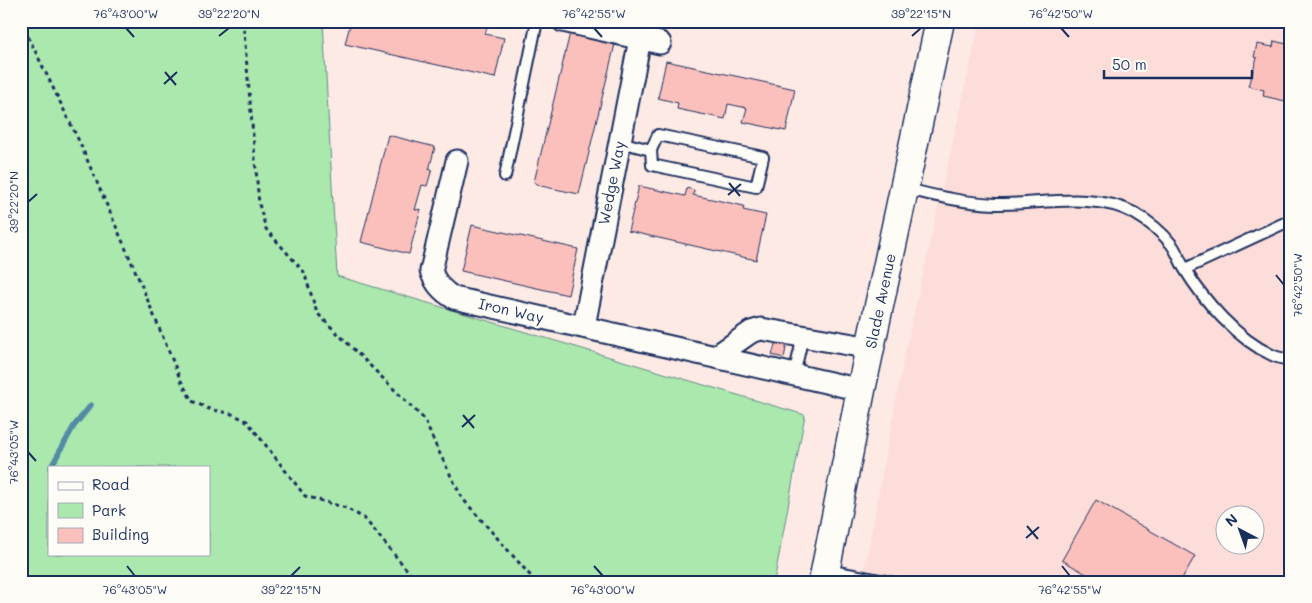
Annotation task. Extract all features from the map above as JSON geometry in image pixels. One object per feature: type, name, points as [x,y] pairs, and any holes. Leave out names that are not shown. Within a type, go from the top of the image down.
[{"type":"main road","name":"Slade Avenue","points":[[824,576],[861,390],[940,21]]},
{"type":"street","name":"Wedge Way","points":[[563,21],[650,41],[620,142],[584,326]]},
{"type":"street","name":"Iron Way","points":[[457,161],[431,271],[435,281],[443,291],[454,298],[861,390]]},
{"type":"street","points":[[715,357],[751,332],[761,329],[870,348]]},
{"type":"lane","points":[[504,176],[537,21]]},
{"type":"lane","points":[[658,135],[763,157],[756,187],[652,165],[651,150],[658,135]]},
{"type":"lane","points":[[620,142],[651,150]]},
{"type":"lane","points":[[905,189],[970,203],[998,204],[1055,200],[1084,201],[1111,205],[1133,212],[1154,227],[1172,245],[1185,269],[1206,298],[1242,336],[1274,356],[1291,360]]},
{"type":"lane","points":[[1185,269],[1291,220]]},
{"type":"lane","points":[[794,375],[803,336]]},
{"type":"lane","points":[[824,576],[890,582]]},
{"type":"path","points":[[243,21],[259,204],[266,229],[304,272],[317,313],[424,419],[462,498],[536,582]]},
{"type":"path","points":[[21,22],[79,141],[142,284],[181,381],[192,401],[209,409],[232,414],[247,421],[305,496],[346,508],[364,518],[413,577],[421,582]]},
{"type":"shaded area","points":[[980,21],[1291,21],[1291,502],[1280,582],[862,582],[904,357]]},
{"type":"green space","points":[[21,21],[323,21],[337,276],[805,415],[774,582],[21,582]]},
{"type":"building","points":[[351,21],[446,21],[457,25],[458,21],[475,21],[488,24],[485,34],[504,38],[495,78],[345,44]]},
{"type":"building","points":[[570,33],[615,44],[579,194],[541,186],[534,182]]},
{"type":"building","points":[[1274,41],[1291,45],[1291,104],[1290,102],[1263,96],[1264,90],[1248,86],[1257,58],[1254,57],[1257,44],[1273,47]]},
{"type":"building","points":[[666,61],[795,89],[786,131],[743,122],[747,108],[728,104],[725,119],[677,109],[678,103],[658,98]]},
{"type":"building","points":[[388,135],[435,147],[427,186],[422,185],[415,210],[421,209],[409,254],[361,242]]},
{"type":"building","points":[[639,186],[685,196],[687,188],[694,190],[693,195],[744,206],[743,210],[766,215],[756,260],[628,231]]},
{"type":"building","points":[[472,225],[578,249],[568,295],[461,271]]},
{"type":"building","points":[[776,341],[787,343],[784,358],[772,355]]},
{"type":"building","points":[[1096,500],[1195,556],[1180,582],[1100,582],[1062,560]]},
{"type":"waterway","points":[[52,466],[74,426],[91,405]]}]
